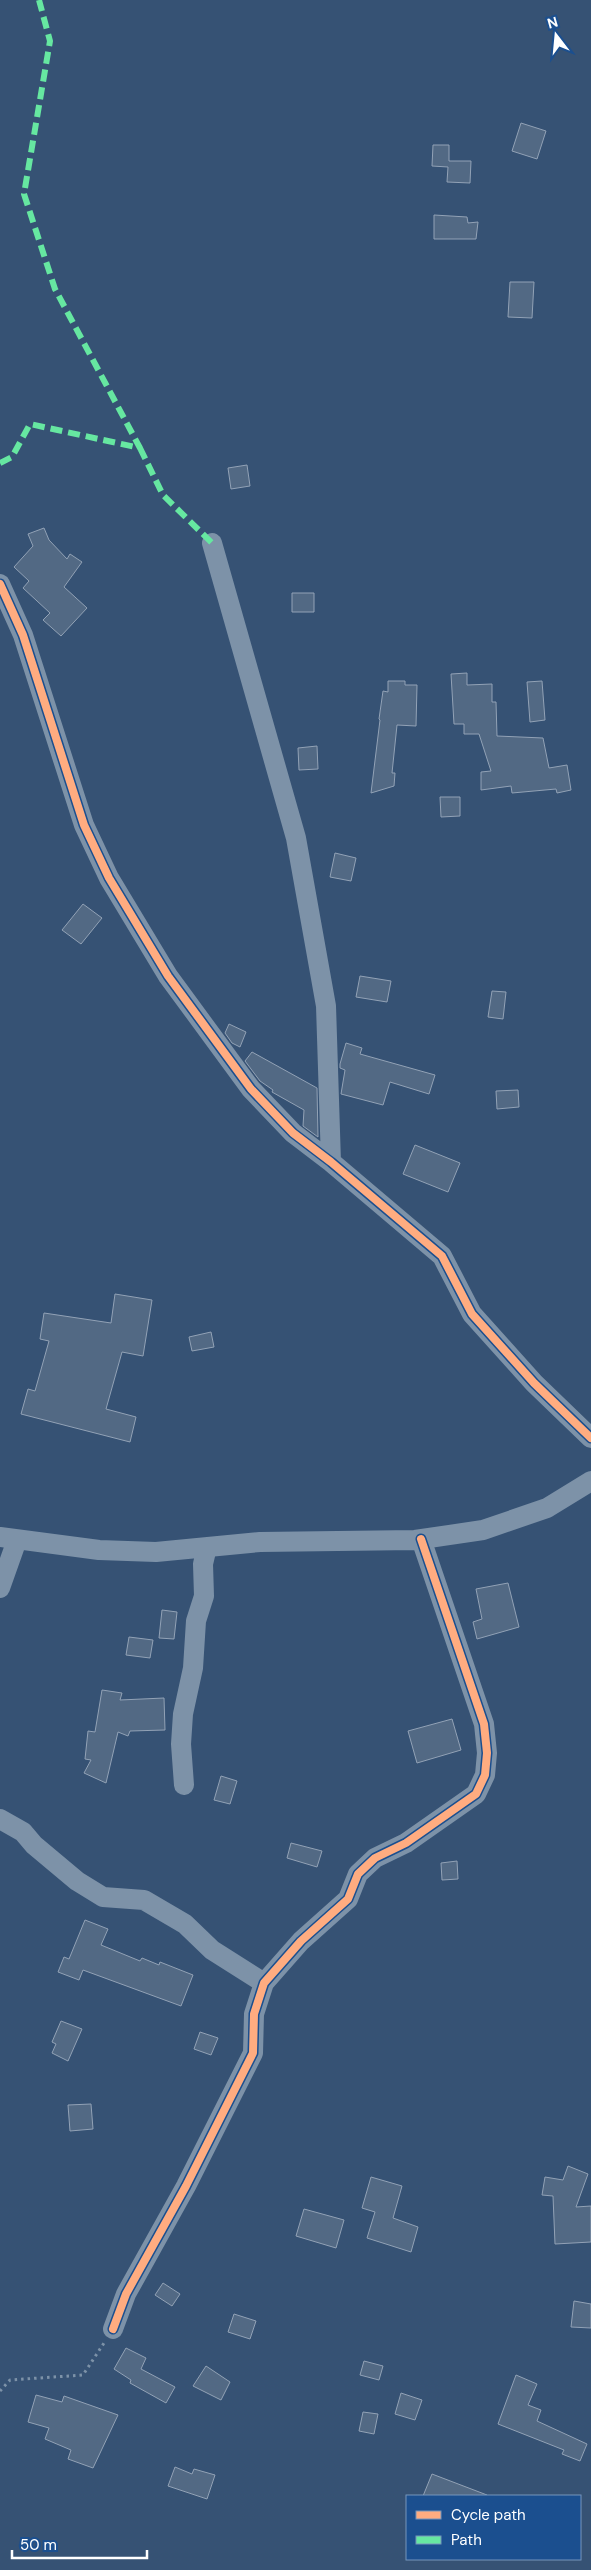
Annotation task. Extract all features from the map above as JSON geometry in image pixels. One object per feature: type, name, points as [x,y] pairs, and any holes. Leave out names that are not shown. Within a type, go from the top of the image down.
[{"type":"street","points":[[212,543],[296,838],[326,1006],[331,1162]]},
{"type":"street","points":[[0,584],[23,635],[84,825],[118,894],[168,976],[251,1089],[293,1133],[331,1162],[442,1256],[472,1314],[534,1383],[591,1438]]},
{"type":"street","points":[[0,1588],[8,1539],[99,1550],[156,1552],[260,1542],[421,1539],[492,1527],[547,1508],[591,1481]]},
{"type":"street","points":[[113,2329],[126,2294],[190,2178],[253,2053],[254,2014],[264,1983],[301,1941],[348,1899],[358,1874],[375,1858],[406,1843],[476,1794],[485,1775],[487,1753],[484,1724],[421,1539]]},
{"type":"street","points":[[184,1785],[183,1714],[194,1668],[196,1621],[204,1596],[203,1564],[207,1547]]},
{"type":"street","points":[[0,1819],[23,1832],[34,1845],[77,1881],[104,1897],[144,1900],[185,1924],[212,1950],[264,1983]]},
{"type":"path","points":[[0,2391],[10,2380],[83,2375],[113,2329]]},
{"type":"building","points":[[521,123],[546,131],[537,159],[512,151]]},
{"type":"building","points":[[433,145],[449,145],[449,161],[471,161],[470,183],[447,182],[448,167],[432,166]]},
{"type":"building","points":[[434,215],[467,217],[468,223],[478,222],[476,239],[434,239]]},
{"type":"building","points":[[510,282],[534,282],[532,318],[508,317]]},
{"type":"building","points":[[247,465],[250,486],[231,489],[228,468]]},
{"type":"building","points":[[44,528],[49,540],[67,559],[70,554],[82,562],[64,587],[87,608],[61,636],[43,620],[50,613],[23,588],[29,581],[14,567],[33,546],[28,534]]},
{"type":"building","points":[[292,593],[314,593],[314,612],[292,612]]},
{"type":"building","points":[[467,673],[467,685],[492,684],[492,702],[496,702],[497,736],[543,738],[549,768],[567,765],[571,790],[557,793],[556,789],[512,793],[511,786],[481,790],[481,772],[491,771],[479,734],[464,734],[464,724],[454,724],[451,674]]},
{"type":"building","points":[[388,681],[405,681],[405,685],[417,685],[416,726],[397,725],[392,773],[395,773],[394,786],[371,793],[383,691],[388,692]]},
{"type":"building","points":[[542,681],[545,720],[530,722],[527,682]]},
{"type":"building","points":[[317,746],[318,769],[299,770],[298,748]]},
{"type":"building","points":[[440,797],[460,797],[460,816],[441,817]]},
{"type":"building","points":[[335,853],[356,858],[351,881],[330,877]]},
{"type":"building","points":[[83,904],[102,918],[81,944],[62,930]]},
{"type":"building","points":[[360,976],[391,981],[387,1002],[356,997]]},
{"type":"building","points":[[492,991],[506,992],[503,1019],[488,1017]]},
{"type":"building","points":[[229,1024],[246,1032],[240,1047],[232,1043],[225,1033]]},
{"type":"building","points":[[346,1043],[362,1048],[360,1054],[435,1075],[429,1094],[390,1082],[383,1105],[341,1094],[345,1070],[340,1068],[340,1064]]},
{"type":"building","points":[[252,1052],[317,1088],[318,1137],[303,1126],[304,1110],[272,1092],[273,1090],[260,1081],[245,1061]]},
{"type":"building","points":[[518,1090],[519,1107],[497,1109],[496,1091]]},
{"type":"building","points":[[415,1145],[460,1163],[448,1192],[403,1174]]},
{"type":"building","points":[[115,1294],[152,1300],[143,1356],[122,1352],[106,1409],[136,1417],[130,1442],[21,1414],[28,1389],[35,1391],[49,1341],[40,1339],[44,1313],[111,1323]]},
{"type":"building","points":[[211,1332],[214,1347],[192,1351],[189,1337]]},
{"type":"building","points":[[508,1583],[519,1627],[477,1639],[473,1622],[482,1619],[476,1589]]},
{"type":"building","points":[[162,1610],[177,1612],[174,1639],[159,1638]]},
{"type":"building","points":[[129,1637],[153,1640],[150,1658],[126,1655]]},
{"type":"building","points":[[102,1690],[122,1693],[120,1700],[164,1698],[165,1730],[130,1731],[128,1736],[118,1732],[106,1783],[84,1773],[91,1760],[85,1759],[88,1731],[95,1732]]},
{"type":"building","points":[[452,1719],[461,1750],[417,1763],[408,1731]]},
{"type":"building","points":[[221,1776],[237,1781],[230,1804],[214,1800]]},
{"type":"building","points":[[291,1843],[322,1851],[317,1867],[287,1858]]},
{"type":"building","points":[[457,1861],[458,1879],[442,1880],[441,1863]]},
{"type":"building","points":[[85,1920],[108,1929],[101,1945],[140,1961],[142,1958],[159,1965],[160,1962],[193,1975],[181,2006],[83,1970],[79,1980],[58,1972],[64,1957],[69,1959]]},
{"type":"building","points":[[61,2021],[82,2029],[68,2061],[52,2053],[56,2044],[52,2042]]},
{"type":"building","points":[[200,2032],[218,2038],[211,2055],[194,2049]]},
{"type":"building","points":[[91,2104],[93,2129],[70,2131],[68,2105]]},
{"type":"building","points":[[568,2166],[588,2174],[576,2207],[591,2206],[591,2242],[555,2244],[553,2196],[542,2195],[545,2177],[563,2180]]},
{"type":"building","points":[[371,2177],[402,2186],[393,2218],[418,2227],[411,2252],[367,2238],[375,2212],[362,2208]]},
{"type":"building","points":[[304,2209],[344,2220],[336,2248],[296,2236]]},
{"type":"building","points":[[163,2283],[180,2294],[172,2306],[155,2295]]},
{"type":"building","points":[[574,2301],[591,2304],[591,2328],[571,2327]]},
{"type":"building","points":[[234,2314],[256,2321],[250,2339],[228,2332]]},
{"type":"building","points":[[126,2348],[146,2358],[141,2369],[175,2387],[166,2403],[130,2383],[131,2380],[114,2369]]},
{"type":"building","points":[[364,2361],[383,2366],[379,2380],[360,2375]]},
{"type":"building","points":[[206,2366],[230,2382],[221,2400],[193,2386]]},
{"type":"building","points":[[516,2375],[537,2384],[528,2405],[541,2410],[537,2421],[587,2444],[580,2461],[562,2454],[564,2450],[498,2424]]},
{"type":"building","points":[[401,2393],[422,2400],[415,2420],[395,2414]]},
{"type":"building","points":[[36,2395],[62,2402],[64,2396],[118,2415],[93,2468],[68,2459],[71,2450],[45,2439],[49,2428],[28,2422]]},
{"type":"building","points":[[363,2412],[378,2414],[374,2434],[359,2431]]},
{"type":"building","points":[[175,2467],[192,2474],[194,2469],[215,2475],[207,2499],[168,2486]]},
{"type":"building","points":[[432,2474],[487,2495],[423,2495]]},
{"type":"marked path","points":[[0,463],[12,457],[30,424],[140,448],[55,289],[24,194],[50,41],[39,0]]},
{"type":"marked path","points":[[140,448],[163,495],[212,543]]},
{"type":"cycle path","points":[[0,584],[23,635],[84,825],[109,878],[168,976],[251,1089],[293,1133],[331,1162],[442,1256],[472,1314],[534,1383],[591,1438]]},
{"type":"cycle path","points":[[113,2329],[126,2294],[186,2186],[253,2053],[254,2014],[264,1983],[301,1941],[348,1899],[358,1874],[375,1858],[406,1843],[476,1794],[485,1775],[487,1753],[484,1724],[421,1539]]}]
